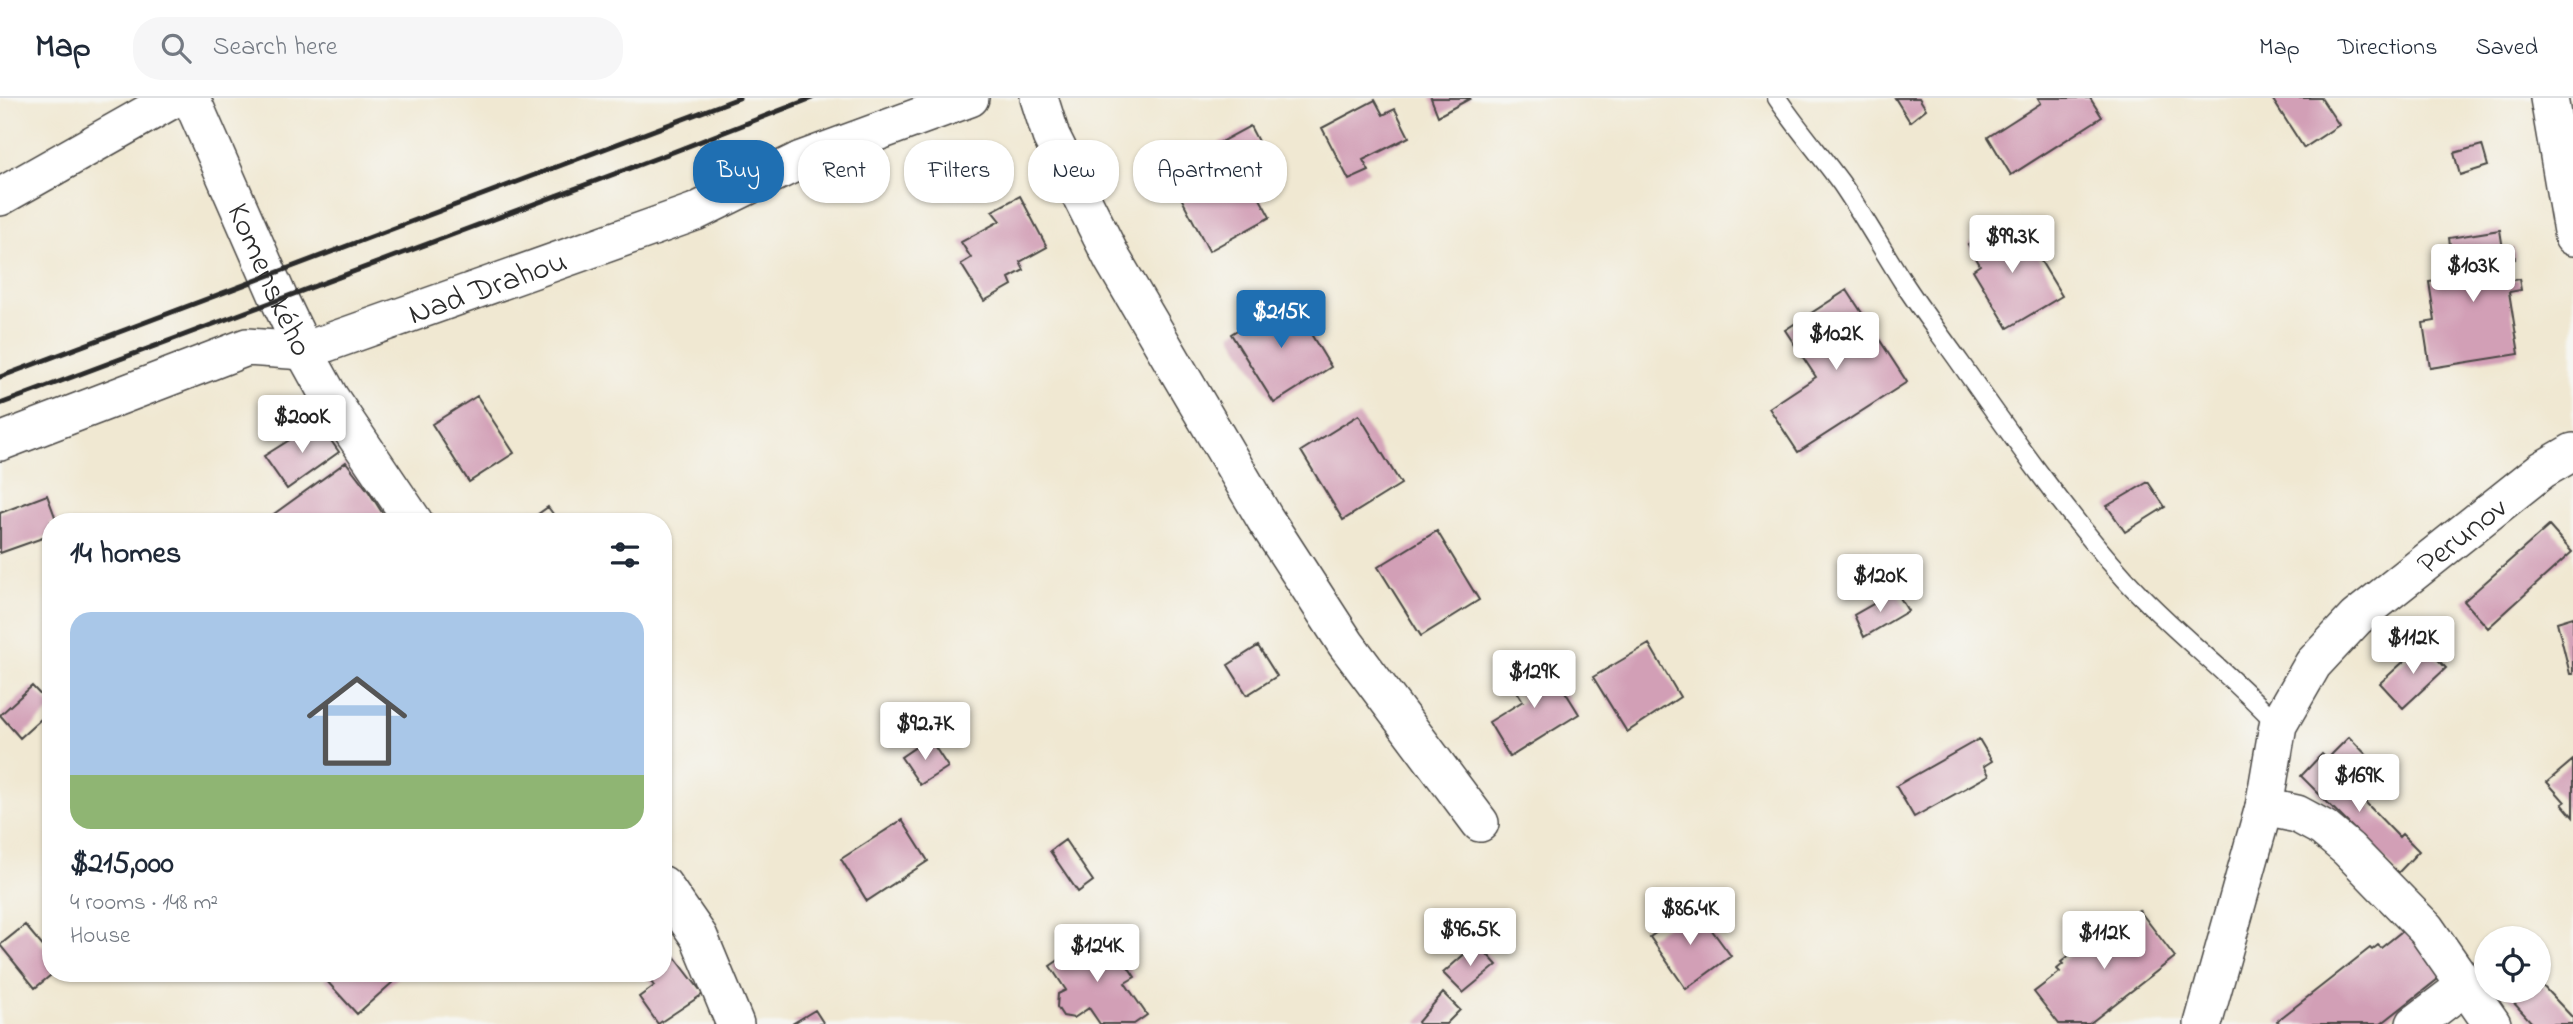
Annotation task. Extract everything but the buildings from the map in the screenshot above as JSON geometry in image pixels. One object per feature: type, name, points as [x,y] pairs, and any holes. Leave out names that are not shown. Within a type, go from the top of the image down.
[{"type":"street","points":[[0,197],[175,98]]},
{"type":"street","name":"Komenského","points":[[191,98],[304,351],[330,398],[408,513]]},
{"type":"street","name":"Nad Drahou","points":[[0,442],[247,347],[304,351],[695,212],[802,160],[970,98]]},
{"type":"street","points":[[1039,98],[1051,135],[1114,260],[1265,519],[1346,644],[1480,823]]},
{"type":"street","points":[[2549,98],[2573,237]]},
{"type":"street","name":"Perunov","points":[[2203,1024],[2264,807],[2278,725],[2313,664],[2356,618],[2542,470],[2573,452]]},
{"type":"street","points":[[2264,807],[2297,814],[2323,828],[2348,849],[2426,929],[2492,1024]]},
{"type":"street","points":[[672,898],[699,937],[735,1024]]},
{"type":"street","points":[[2415,1024],[2465,986]]},
{"type":"lane","points":[[1777,98],[1841,184],[1904,284],[2007,432],[2045,481],[2124,578],[2163,620],[2217,669],[2244,688],[2278,725]]},
{"type":"railway","points":[[0,377],[739,98]]},
{"type":"railway","points":[[0,404],[812,98]]}]
